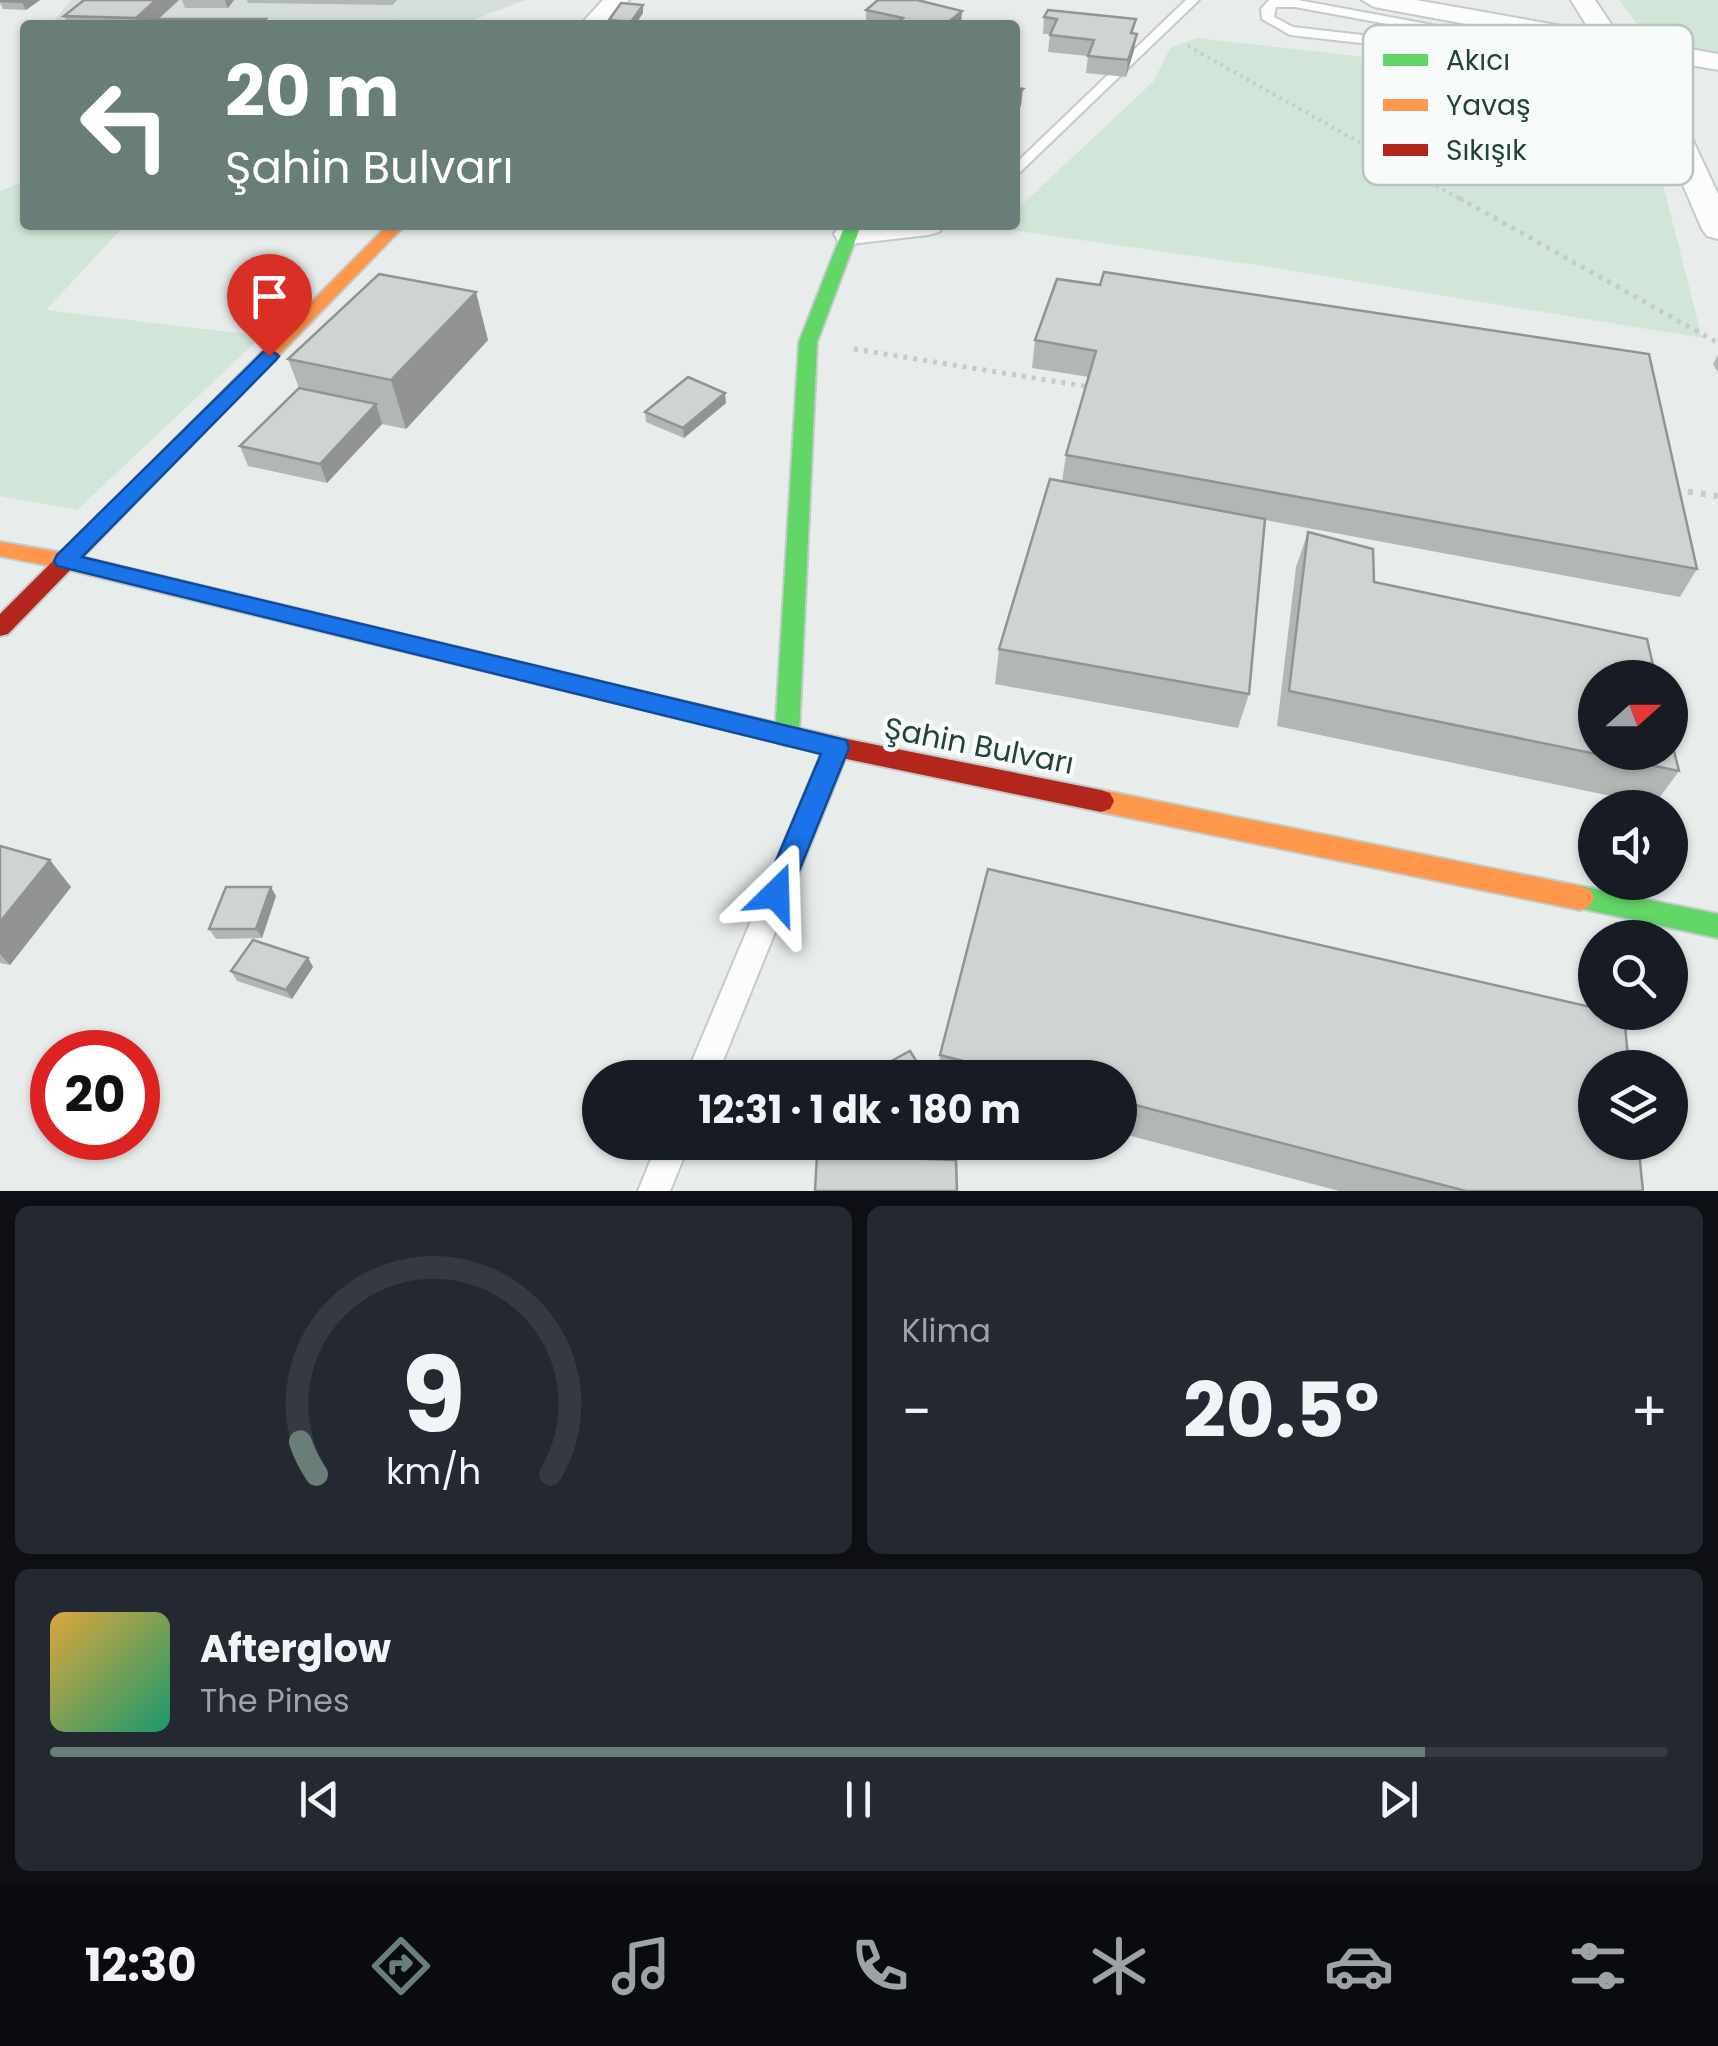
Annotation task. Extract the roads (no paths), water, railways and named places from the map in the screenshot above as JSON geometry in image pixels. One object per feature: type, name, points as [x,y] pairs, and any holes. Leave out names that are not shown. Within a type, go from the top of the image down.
[{"type":"street","points":[[597,20],[617,0]]},
{"type":"street","points":[[1374,0],[1481,25]]},
{"type":"street","points":[[1583,0],[1599,25]]},
{"type":"street","points":[[1693,57],[1718,62]]},
{"type":"street","points":[[1693,173],[1718,229]]},
{"type":"street","points":[[0,628],[392,230]]},
{"type":"street","points":[[787,736],[808,342],[852,230]]},
{"type":"street","name":"Şahin Bulvarı","points":[[0,548],[837,748],[1718,926]]},
{"type":"lane","points":[[1020,167],[1193,0]]},
{"type":"lane","points":[[1363,39],[1290,30],[1268,20],[1268,9],[1273,3],[1294,3],[1398,25]]},
{"type":"lane","points":[[707,1060],[837,748]]},
{"type":"lane","points":[[654,1191],[667,1160]]}]
